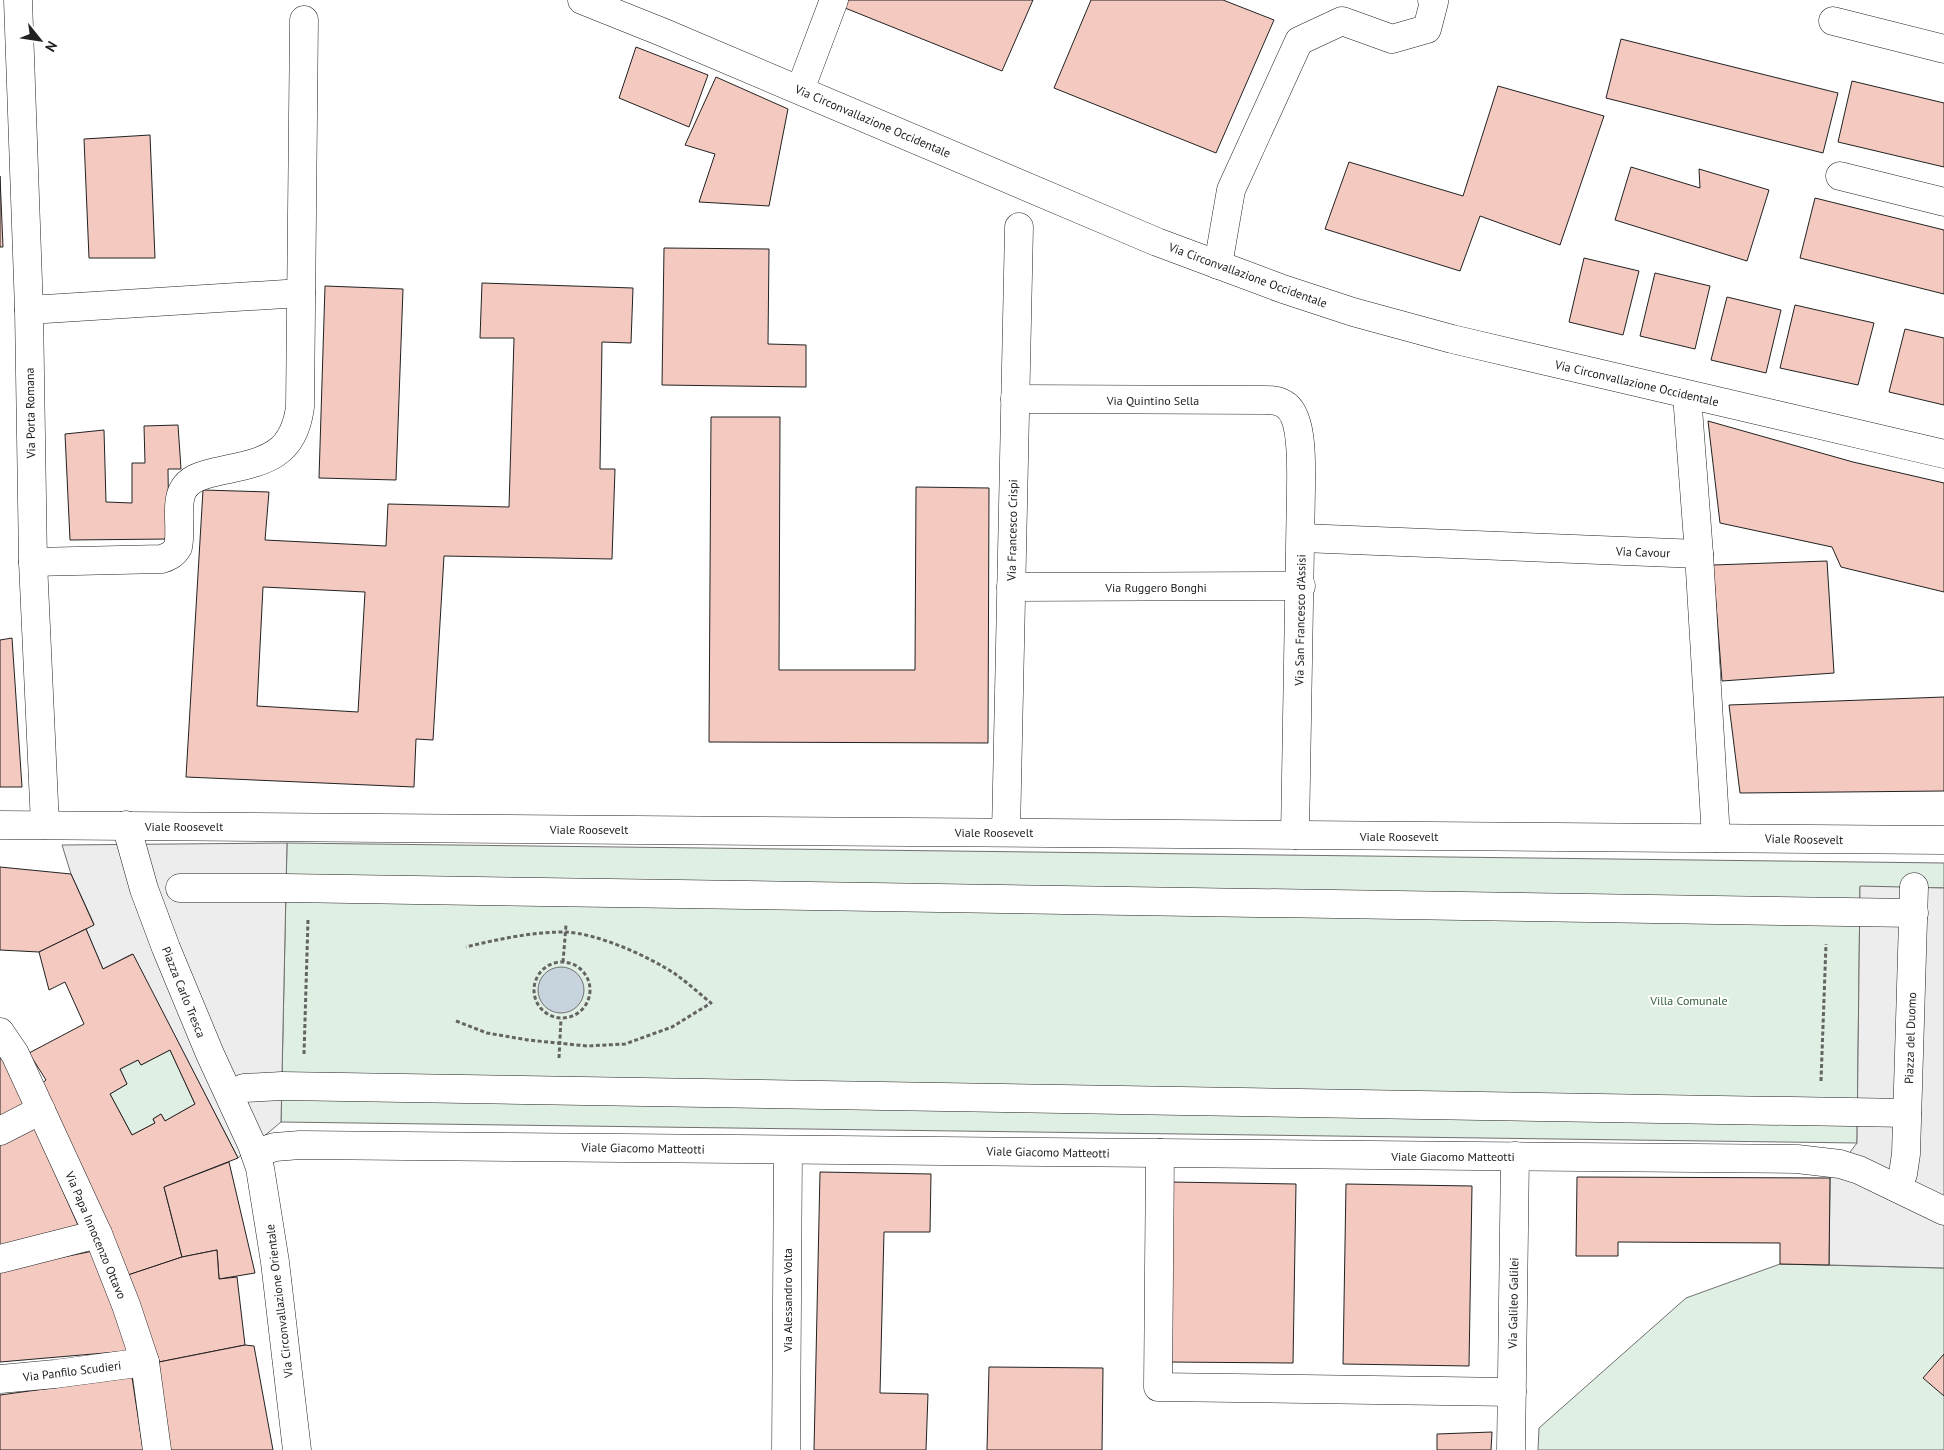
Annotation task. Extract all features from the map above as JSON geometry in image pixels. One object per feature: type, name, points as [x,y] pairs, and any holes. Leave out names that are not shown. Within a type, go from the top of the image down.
[{"type":"street","name":"Via Porta Romana","points":[[18,0],[29,310],[33,562],[45,825]]},
{"type":"street","name":"Via Circonvallazione Occidentale","points":[[582,0],[800,90],[1033,191],[1218,265],[1353,312],[1452,339],[1944,454]]},
{"type":"street","points":[[800,90],[834,0]]},
{"type":"street","points":[[1218,265],[1231,190],[1299,42],[1342,21],[1392,39],[1427,29],[1434,2],[1432,0]]},
{"type":"street","points":[[33,562],[162,558],[169,556],[178,547],[181,493],[186,485],[193,479],[203,475],[263,461],[285,446],[294,435],[300,407],[304,20]]},
{"type":"street","points":[[1833,21],[1944,49]]},
{"type":"street","points":[[1840,176],[1944,202]]},
{"type":"street","name":"Via Francesco Crispi","points":[[1006,832],[1019,227]]},
{"type":"street","points":[[29,310],[301,293]]},
{"type":"street","points":[[1687,395],[1699,554],[1716,838]]},
{"type":"street","name":"Via Quintino Sella","points":[[1015,399],[1265,400],[1279,402],[1289,407]]},
{"type":"street","name":"Via San Francesco d'Assisi","points":[[1289,407],[1295,419],[1300,447],[1302,538],[1296,835]]},
{"type":"street","name":"Via Cavour","points":[[1302,538],[1699,554]]},
{"type":"street","name":"Via Ruggero Bonghi","points":[[1011,587],[1301,586]]},
{"type":"street","name":"Viale Roosevelt","points":[[0,826],[126,825],[1944,840]]},
{"type":"street","name":"Piazza Carlo Tresca","points":[[126,825],[144,889],[166,948],[210,1054],[255,1153]]},
{"type":"street","points":[[180,888],[1827,911]]},
{"type":"street","name":"Piazza del Duomo","points":[[1827,911],[1914,900],[1906,1154],[1903,1174],[1897,1188]]},
{"type":"street","name":"Via Papa Innocenzo Ottavo","points":[[0,1032],[15,1054],[41,1110],[98,1234],[126,1304],[144,1362],[157,1450]]},
{"type":"street","points":[[244,1088],[303,1087],[1907,1113]]},
{"type":"street","points":[[0,1131],[41,1110]]},
{"type":"street","name":"Viale Giacomo Matteotti","points":[[255,1153],[276,1147],[300,1145],[1797,1159],[1840,1164],[1859,1170],[1897,1188]]},
{"type":"street","name":"Via Alessandro Volta","points":[[786,1450],[788,1150]]},
{"type":"street","name":"Via Circonvallazione Orientale","points":[[255,1153],[264,1184],[275,1262],[296,1450]]},
{"type":"street","points":[[1160,1153],[1158,1387],[1512,1392]]},
{"type":"street","name":"Via Galileo Galilei","points":[[1511,1450],[1515,1156]]},
{"type":"street","points":[[1897,1188],[1944,1211]]},
{"type":"street","points":[[0,1259],[98,1234]]},
{"type":"street","name":"Via Panfilo Scudieri","points":[[0,1379],[144,1362]]},
{"type":"path","points":[[303,1087],[309,889]]},
{"type":"path","points":[[1820,1112],[1827,911]]},
{"type":"path","points":[[563,962],[566,932]]},
{"type":"path","points":[[456,1021],[487,1033],[560,1044],[587,1046],[626,1044],[672,1027],[711,1003],[678,976],[643,956],[590,936],[566,932],[516,935],[466,947]]},
{"type":"path","points":[[563,962],[580,968],[590,983],[590,992],[588,1000],[578,1014],[561,1019],[542,1011],[534,994],[534,984],[538,974],[545,967],[563,962]]},
{"type":"path","points":[[560,1044],[561,1019]]},
{"type":"green space","name":"Villa Comunale","points":[[287,843],[1944,863],[1944,888],[1860,887],[1857,1143],[281,1122]]},
{"type":"green space","points":[[170,1050],[195,1104],[165,1121],[161,1114],[153,1119],[155,1123],[132,1135],[110,1094],[127,1084],[120,1069],[138,1060],[141,1065]]},
{"type":"green space","points":[[1780,1264],[1944,1268],[1944,1450],[1538,1450],[1539,1428],[1686,1298]]},
{"type":"shaded area","points":[[287,843],[281,1122],[238,1158],[132,954],[103,969],[86,929],[94,924],[71,874],[62,845]]},
{"type":"shaded area","points":[[1860,886],[1944,888],[1944,1268],[1829,1265],[1830,1178],[1857,1143]]},
{"type":"shaded area","points":[[556,967],[566,967],[578,973],[583,981],[583,999],[578,1007],[570,1012],[556,1013],[548,1010],[541,1003],[538,995],[538,985],[541,977],[548,970]]},
{"type":"building","points":[[842,0],[1033,0],[1002,71],[840,6]]},
{"type":"building","points":[[1091,0],[1223,0],[1274,20],[1216,153],[1054,88]]},
{"type":"building","points":[[1621,39],[1838,93],[1823,153],[1606,98]]},
{"type":"building","points":[[636,47],[708,75],[689,127],[619,98]]},
{"type":"building","points":[[716,77],[788,109],[769,206],[699,202],[715,154],[685,145]]},
{"type":"building","points":[[1852,81],[1944,103],[1944,167],[1838,142]]},
{"type":"building","points":[[1498,86],[1604,116],[1560,245],[1480,216],[1460,271],[1325,229],[1349,162],[1463,196]]},
{"type":"building","points":[[150,135],[155,258],[89,258],[84,139]]},
{"type":"building","points":[[1631,167],[1700,188],[1699,169],[1769,190],[1747,261],[1615,220]]},
{"type":"building","points":[[0,176],[3,247],[0,247]]},
{"type":"building","points":[[1815,198],[1944,230],[1944,294],[1800,258]]},
{"type":"building","points":[[664,248],[769,249],[768,344],[806,345],[806,387],[662,385]]},
{"type":"building","points":[[1584,258],[1639,271],[1623,335],[1569,322]]},
{"type":"building","points":[[1655,273],[1710,286],[1695,349],[1640,336]]},
{"type":"building","points":[[482,283],[633,288],[631,343],[602,342],[600,469],[615,469],[612,559],[444,556],[433,740],[416,739],[414,787],[186,777],[203,490],[269,492],[265,540],[386,546],[388,504],[509,507],[514,338],[480,338]],"holes":[[[263,587],[365,592],[358,712],[257,706]]]},
{"type":"building","points":[[325,286],[403,289],[396,480],[319,478]]},
{"type":"building","points":[[1727,297],[1781,310],[1766,373],[1711,360]]},
{"type":"building","points":[[1795,305],[1874,323],[1858,385],[1780,368]]},
{"type":"building","points":[[1905,329],[1944,338],[1944,405],[1889,392]]},
{"type":"building","points":[[711,417],[780,417],[779,670],[915,670],[916,487],[989,488],[988,743],[709,742]]},
{"type":"building","points":[[1708,421],[1853,462],[1944,483],[1944,592],[1841,567],[1832,547],[1720,523]]},
{"type":"building","points":[[178,425],[181,469],[168,469],[169,539],[70,540],[65,434],[104,430],[106,502],[132,503],[132,463],[145,463],[144,426]]},
{"type":"building","points":[[1827,561],[1834,673],[1722,681],[1713,565]]},
{"type":"building","points":[[12,638],[22,787],[0,787],[0,640]]},
{"type":"building","points":[[1944,697],[1944,791],[1740,793],[1729,705]]},
{"type":"building","points":[[0,867],[71,874],[94,925],[39,952],[0,950]]},
{"type":"building","points":[[86,929],[103,969],[133,954],[238,1158],[164,1187],[182,1257],[128,1275],[39,1086],[46,1080],[29,1053],[84,1024],[65,982],[49,990],[39,952]],"holes":[[[170,1050],[195,1104],[165,1121],[161,1114],[153,1119],[155,1123],[132,1135],[110,1094],[127,1084],[120,1069],[138,1060],[141,1065]]]},
{"type":"building","points":[[0,1047],[31,1105],[0,1122]]},
{"type":"building","points":[[32,1122],[78,1225],[0,1249],[0,1139]]},
{"type":"building","points":[[229,1162],[255,1273],[219,1279],[217,1250],[182,1257],[164,1187]]},
{"type":"building","points":[[820,1172],[931,1174],[930,1232],[884,1232],[880,1393],[928,1394],[926,1450],[814,1450]]},
{"type":"building","points":[[1577,1177],[1830,1178],[1829,1265],[1780,1264],[1780,1243],[1618,1242],[1618,1256],[1576,1256]]},
{"type":"building","points":[[1170,1182],[1296,1184],[1293,1363],[1168,1362]]},
{"type":"building","points":[[1346,1184],[1472,1186],[1469,1366],[1343,1364]]},
{"type":"building","points":[[217,1250],[219,1279],[237,1277],[245,1345],[154,1363],[128,1275],[182,1257]]},
{"type":"building","points":[[93,1251],[128,1351],[0,1362],[0,1270]]},
{"type":"building","points":[[245,1345],[254,1346],[273,1450],[166,1450],[154,1363]]},
{"type":"building","points":[[1944,1354],[1944,1396],[1923,1378]]},
{"type":"building","points":[[989,1367],[1103,1368],[1102,1450],[987,1450]]},
{"type":"building","points":[[132,1377],[143,1450],[0,1450],[0,1395]]},
{"type":"building","points":[[1492,1432],[1491,1450],[1437,1450],[1437,1434]]}]
